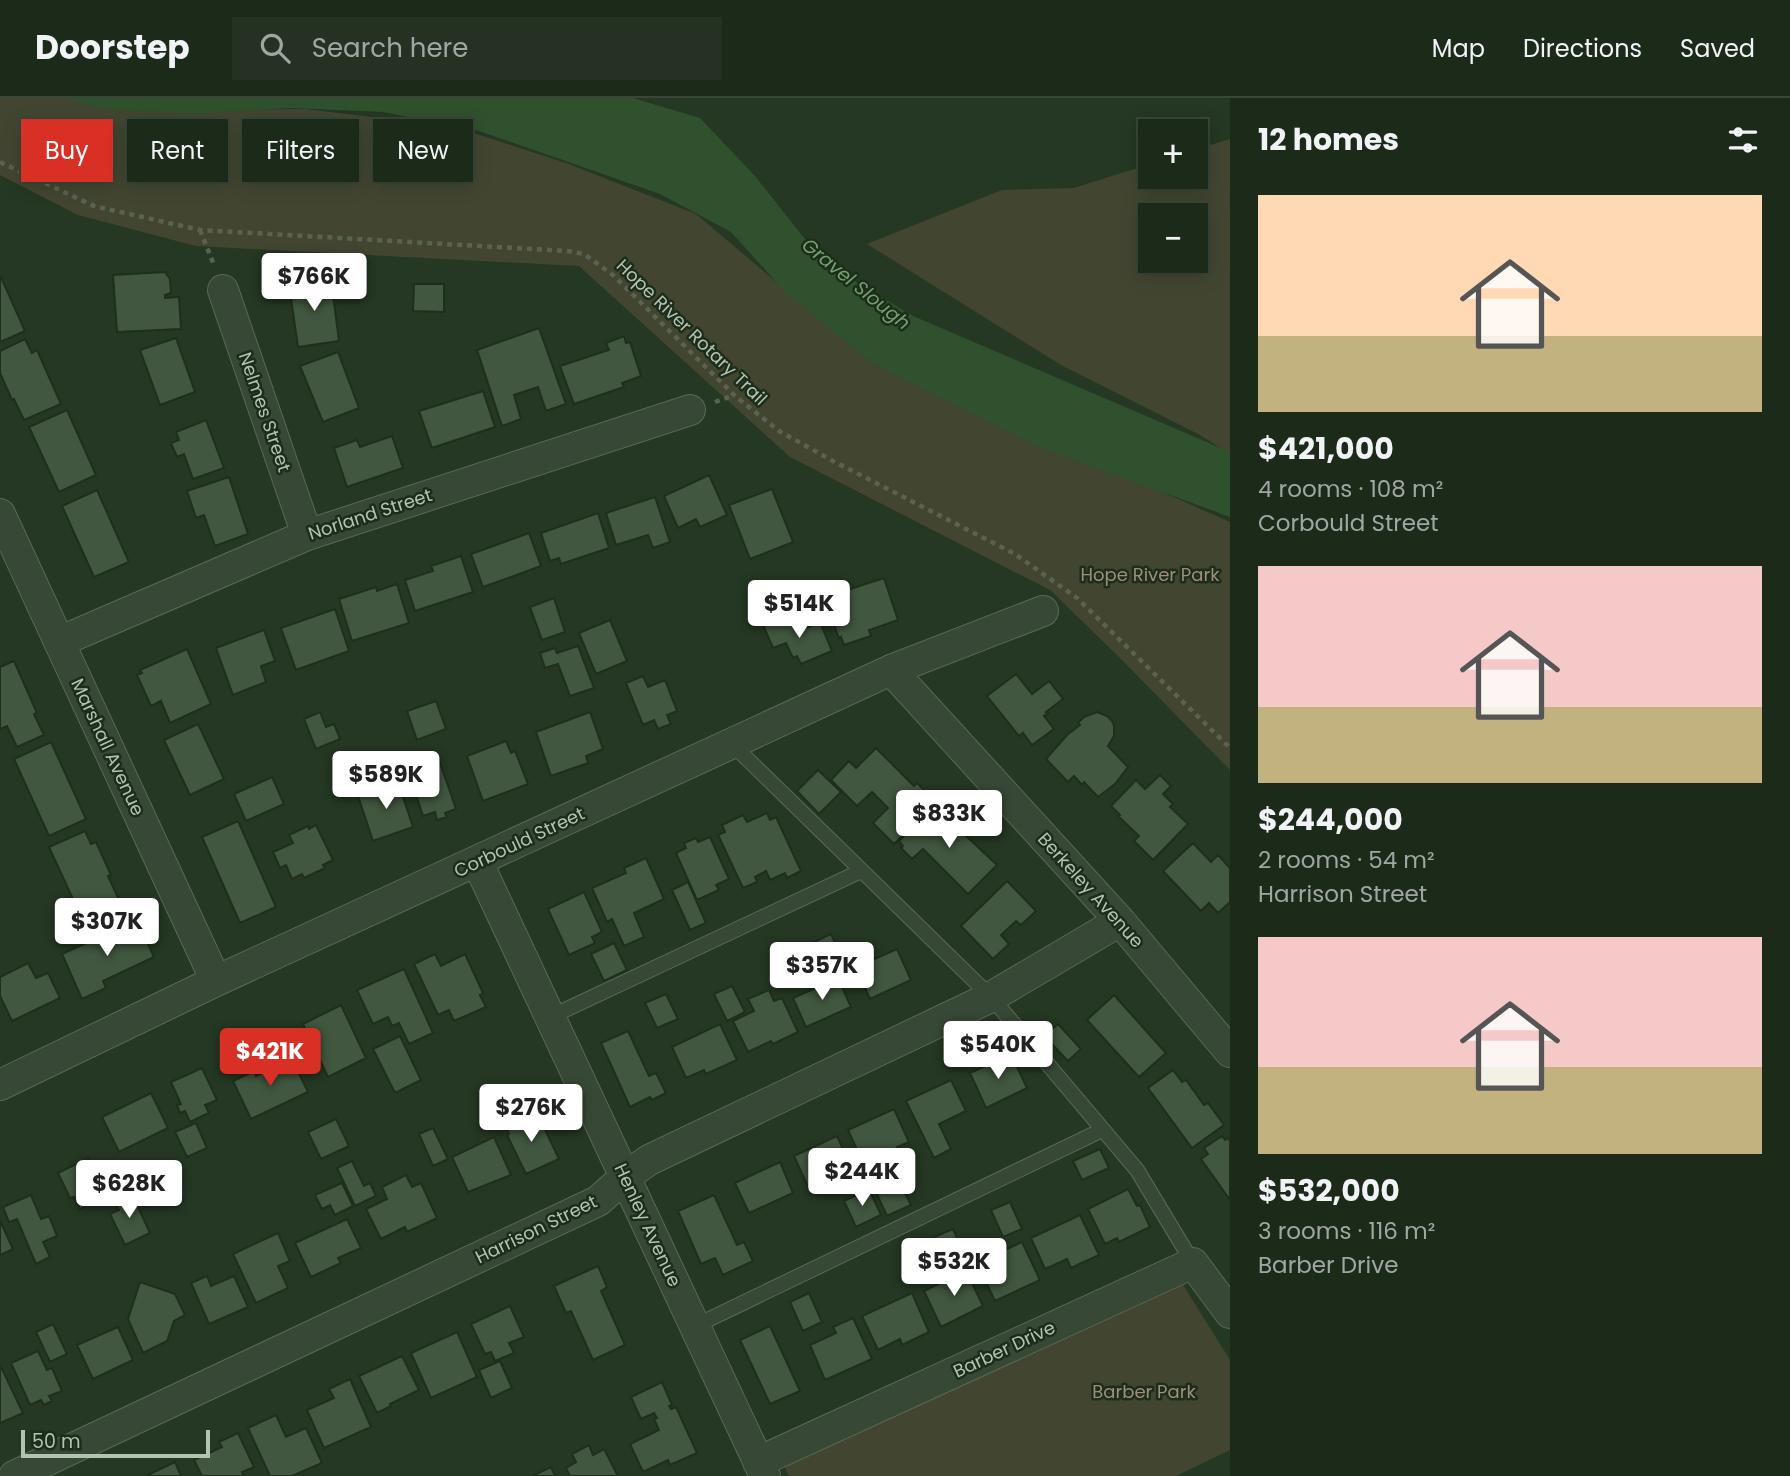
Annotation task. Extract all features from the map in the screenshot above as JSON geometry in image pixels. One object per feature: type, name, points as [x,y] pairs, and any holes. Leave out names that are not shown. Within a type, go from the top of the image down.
[{"type":"street","name":"Nelmes Street","points":[[223,290],[307,535]]},
{"type":"street","name":"Norland Street","points":[[59,642],[307,535],[690,410]]},
{"type":"street","name":"Marshall Avenue","points":[[0,514],[216,981]]},
{"type":"street","name":"Corbould Street","points":[[0,1085],[216,981],[891,670],[1043,611]]},
{"type":"street","name":"Berkeley Avenue","points":[[891,670],[1120,920],[1230,1052]]},
{"type":"street","name":"Henley Avenue","points":[[477,861],[761,1469]]},
{"type":"street","name":"Harrison Street","points":[[14,1476],[598,1201],[649,1160],[991,997],[1120,920]]},
{"type":"street","points":[[1192,1263],[1230,1313]]},
{"type":"street","name":"Barber Drive","points":[[761,1469],[1192,1263]]},
{"type":"lane","points":[[732,744],[991,997],[1137,1170],[1192,1263]]},
{"type":"lane","points":[[550,1017],[861,871]]},
{"type":"lane","points":[[695,1326],[1102,1129]]},
{"type":"path","name":"Hope River Rotary Trail","points":[[0,162],[94,206],[200,230],[584,254],[613,275],[734,395],[779,431],[1015,554],[1077,597],[1230,748]]},
{"type":"path","points":[[200,230],[223,290]]},
{"type":"green space","name":"Hope River Park","points":[[0,98],[81,98],[140,111],[305,109],[388,119],[373,119],[373,182],[473,182],[473,133],[566,163],[696,214],[872,363],[1230,522],[1230,770],[1050,590],[790,457],[579,266],[196,246],[78,215],[0,175]]},
{"type":"green space","points":[[1230,139],[1230,454],[1200,435],[1061,365],[867,244],[1002,190],[1074,188],[1138,168],[1138,189],[1208,189],[1208,146]]},
{"type":"green space","name":"Barber Park","points":[[1180,1280],[1230,1360],[1230,1450],[1176,1476],[789,1476],[784,1466]]},
{"type":"water","name":"Gravel Slough","points":[[66,98],[633,98],[700,118],[755,176],[823,262],[913,316],[1230,452],[1230,517],[1042,448],[872,363],[787,294],[731,232],[660,194],[473,130],[473,119],[418,119],[383,112],[291,108],[194,114],[96,108]]},
{"type":"building","points":[[165,272],[170,279],[171,293],[165,295],[165,298],[179,297],[181,329],[117,332],[113,275]]},
{"type":"building","points":[[0,275],[25,331],[0,342]]},
{"type":"building","points":[[331,279],[339,341],[298,347],[289,285]]},
{"type":"building","points":[[414,284],[444,284],[444,312],[413,311]]},
{"type":"building","points":[[539,328],[566,404],[546,411],[538,387],[514,395],[521,419],[502,426],[477,350]]},
{"type":"building","points":[[624,336],[626,343],[630,342],[641,376],[622,383],[624,387],[574,404],[560,366],[609,350],[606,343]]},
{"type":"building","points":[[176,338],[195,392],[160,405],[140,350]]},
{"type":"building","points":[[25,339],[32,353],[37,350],[61,404],[24,420],[0,373],[0,351]]},
{"type":"building","points":[[338,352],[359,408],[323,422],[300,366]]},
{"type":"building","points":[[483,391],[495,427],[432,448],[419,411]]},
{"type":"building","points":[[67,410],[96,475],[59,492],[29,427]]},
{"type":"building","points":[[206,420],[224,468],[193,479],[184,454],[177,457],[171,443],[179,440],[176,432]]},
{"type":"building","points":[[392,436],[403,468],[347,487],[334,448],[357,440],[360,447]]},
{"type":"building","points":[[709,475],[727,515],[700,527],[696,519],[678,528],[664,496]]},
{"type":"building","points":[[229,477],[248,534],[215,546],[204,515],[196,518],[187,491]]},
{"type":"building","points":[[772,489],[793,542],[750,559],[729,505]]},
{"type":"building","points":[[97,490],[129,562],[94,577],[62,506]]},
{"type":"building","points":[[655,497],[670,542],[653,548],[648,535],[616,545],[606,513]]},
{"type":"building","points":[[598,513],[609,548],[561,564],[559,558],[550,561],[541,533]]},
{"type":"building","points":[[529,533],[541,566],[483,587],[471,554]]},
{"type":"building","points":[[461,556],[473,592],[415,611],[405,580],[433,571],[431,566]]},
{"type":"building","points":[[884,578],[898,620],[869,630],[871,636],[844,645],[827,606],[849,598],[847,590]]},
{"type":"building","points":[[397,584],[409,623],[352,641],[339,599],[376,587],[377,591]]},
{"type":"building","points":[[554,598],[565,632],[542,640],[530,607]]},
{"type":"building","points":[[335,609],[349,651],[296,670],[281,628]]},
{"type":"building","points":[[777,619],[779,625],[794,619],[798,631],[820,622],[832,651],[801,664],[797,656],[793,658],[786,643],[773,648],[763,625]]},
{"type":"building","points":[[610,620],[627,661],[596,674],[579,633]]},
{"type":"building","points":[[264,630],[275,661],[261,666],[266,682],[233,695],[216,648]]},
{"type":"building","points":[[578,646],[594,688],[570,696],[558,664],[545,668],[540,653],[555,648],[557,653]]},
{"type":"building","points":[[187,649],[211,704],[170,723],[161,701],[151,706],[137,675],[142,673],[140,670]]},
{"type":"building","points":[[14,661],[44,735],[17,747],[7,726],[0,729],[0,667]]},
{"type":"building","points":[[1016,674],[1032,694],[1049,681],[1063,699],[1044,716],[1054,729],[1032,745],[1023,733],[1019,736],[987,696]]},
{"type":"building","points":[[643,676],[648,687],[665,680],[677,711],[667,715],[671,724],[658,729],[654,720],[643,725],[626,683]]},
{"type":"building","points":[[436,701],[446,729],[417,740],[407,711]]},
{"type":"building","points":[[320,712],[326,727],[334,724],[340,739],[316,749],[304,719]]},
{"type":"building","points":[[590,712],[603,749],[586,756],[588,763],[551,776],[536,732]]},
{"type":"building","points":[[1097,712],[1112,721],[1114,736],[1108,746],[1128,767],[1115,784],[1098,797],[1074,776],[1068,782],[1046,759],[1067,735],[1080,725],[1078,723],[1084,717]]},
{"type":"building","points":[[198,724],[224,779],[190,795],[164,740]]},
{"type":"building","points":[[506,741],[511,753],[515,751],[528,784],[483,801],[467,756]]},
{"type":"building","points":[[51,742],[86,819],[49,836],[14,759]]},
{"type":"building","points":[[876,748],[914,786],[917,783],[929,795],[921,803],[928,810],[894,844],[873,823],[888,808],[872,792],[857,806],[831,780],[849,761],[856,768]]},
{"type":"building","points":[[429,755],[430,758],[434,756],[436,761],[439,760],[456,809],[445,813],[447,817],[437,820],[435,812],[423,816],[407,766],[417,763],[416,759]]},
{"type":"building","points":[[818,770],[841,792],[819,814],[797,791]]},
{"type":"building","points":[[1160,775],[1171,786],[1163,794],[1173,804],[1170,807],[1188,824],[1153,860],[1134,841],[1139,836],[1111,806],[1136,780],[1145,789]]},
{"type":"building","points":[[272,777],[284,804],[246,821],[234,794]]},
{"type":"building","points":[[398,782],[413,827],[373,841],[358,796]]},
{"type":"building","points":[[930,809],[942,821],[946,817],[997,865],[968,894],[923,849],[912,859],[901,848],[903,846],[899,841]]},
{"type":"building","points":[[767,813],[770,820],[776,817],[801,871],[787,878],[785,873],[770,880],[766,871],[755,877],[757,882],[743,888],[718,835],[725,832],[722,825],[743,815],[747,822]]},
{"type":"building","points":[[238,821],[276,907],[240,923],[202,837]]},
{"type":"building","points":[[316,825],[333,860],[323,865],[325,868],[304,878],[302,874],[292,879],[286,865],[280,868],[273,852],[293,843],[289,835]]},
{"type":"building","points":[[85,831],[91,844],[96,842],[121,904],[83,921],[49,847]]},
{"type":"building","points":[[710,837],[729,879],[716,885],[719,890],[697,900],[676,853],[686,848],[684,843],[696,838],[698,842]]},
{"type":"building","points":[[1193,843],[1211,862],[1218,855],[1230,868],[1230,902],[1218,913],[1209,903],[1201,911],[1163,871]]},
{"type":"building","points":[[646,858],[664,899],[634,913],[644,937],[624,946],[612,919],[607,922],[592,888],[626,873],[624,868]]},
{"type":"building","points":[[1007,881],[1036,911],[1021,925],[1016,921],[1001,935],[1009,944],[993,959],[961,926]]},
{"type":"building","points":[[688,882],[706,923],[690,930],[672,890]]},
{"type":"building","points":[[584,892],[602,932],[592,937],[595,943],[569,955],[548,909]]},
{"type":"building","points":[[137,920],[154,957],[103,981],[106,988],[82,999],[62,954]]},
{"type":"building","points":[[831,934],[841,955],[820,965],[810,944]]},
{"type":"building","points":[[614,943],[627,970],[604,981],[591,954]]},
{"type":"building","points":[[897,949],[911,980],[870,999],[856,967]]},
{"type":"building","points":[[435,954],[441,966],[465,954],[483,993],[480,995],[486,1007],[454,1021],[449,1010],[438,1015],[414,964]]},
{"type":"building","points":[[28,963],[36,978],[48,973],[60,998],[12,1021],[0,996],[0,977]]},
{"type":"building","points":[[404,969],[433,1033],[409,1044],[399,1023],[392,1026],[388,1017],[373,1024],[357,990]]},
{"type":"building","points":[[838,978],[851,1007],[806,1027],[793,998]]},
{"type":"building","points":[[732,986],[745,1012],[727,1021],[714,994]]},
{"type":"building","points":[[769,990],[774,1001],[782,998],[798,1032],[748,1052],[733,1021],[754,1011],[748,999]]},
{"type":"building","points":[[666,994],[678,1019],[657,1028],[645,1003]]},
{"type":"building","points":[[1114,995],[1166,1053],[1139,1077],[1087,1020]]},
{"type":"building","points":[[341,1005],[366,1058],[328,1077],[303,1024]]},
{"type":"building","points":[[720,1024],[737,1060],[706,1074],[704,1070],[686,1078],[672,1047]]},
{"type":"building","points":[[1058,1024],[1081,1049],[1068,1061],[1044,1036]]},
{"type":"building","points":[[628,1031],[649,1076],[656,1073],[666,1093],[630,1107],[601,1043]]},
{"type":"building","points":[[400,1036],[421,1080],[395,1093],[373,1049]]},
{"type":"building","points":[[1011,1054],[1027,1088],[986,1108],[970,1073]]},
{"type":"building","points":[[292,1059],[308,1092],[251,1119],[233,1081],[254,1071],[256,1076]]},
{"type":"building","points":[[202,1068],[217,1100],[205,1105],[209,1113],[190,1122],[185,1111],[180,1113],[177,1105],[181,1104],[171,1082]]},
{"type":"building","points":[[1173,1070],[1182,1082],[1186,1080],[1204,1105],[1208,1103],[1224,1125],[1192,1148],[1148,1088]]},
{"type":"building","points":[[951,1080],[966,1111],[939,1124],[951,1149],[934,1158],[906,1101]]},
{"type":"building","points":[[151,1093],[168,1128],[119,1152],[102,1117]]},
{"type":"building","points":[[894,1109],[909,1142],[897,1147],[904,1164],[879,1175],[877,1170],[868,1174],[848,1130]]},
{"type":"building","points":[[519,1116],[525,1126],[540,1119],[559,1159],[526,1174],[507,1135],[509,1134],[505,1123]]},
{"type":"building","points":[[336,1119],[349,1146],[321,1159],[308,1132]]},
{"type":"building","points":[[196,1123],[207,1148],[187,1157],[175,1132]]},
{"type":"building","points":[[433,1128],[448,1159],[433,1166],[419,1134]]},
{"type":"building","points":[[837,1136],[852,1169],[809,1189],[794,1156]]},
{"type":"building","points":[[1222,1136],[1230,1141],[1230,1200],[1201,1159],[1208,1154],[1204,1148]]},
{"type":"building","points":[[494,1137],[511,1175],[468,1192],[452,1157]]},
{"type":"building","points":[[1100,1149],[1109,1168],[1082,1180],[1073,1161]]},
{"type":"building","points":[[88,1158],[95,1173],[101,1170],[109,1185],[102,1189],[106,1197],[80,1209],[74,1197],[70,1198],[58,1173]]},
{"type":"building","points":[[352,1161],[364,1186],[370,1183],[376,1196],[355,1206],[337,1168]]},
{"type":"building","points":[[780,1162],[793,1193],[749,1213],[735,1183]]},
{"type":"building","points":[[146,1166],[162,1199],[144,1208],[136,1190],[141,1188],[134,1172]]},
{"type":"building","points":[[406,1175],[412,1187],[421,1183],[437,1218],[407,1232],[405,1227],[381,1239],[366,1209],[387,1199],[382,1187]]},
{"type":"building","points":[[897,1177],[911,1205],[887,1216],[874,1188]]},
{"type":"building","points":[[342,1183],[353,1206],[335,1215],[330,1205],[322,1209],[315,1195]]},
{"type":"building","points":[[869,1189],[881,1215],[856,1227],[844,1201]]},
{"type":"building","points":[[1128,1189],[1137,1206],[1140,1205],[1150,1227],[1119,1242],[1117,1238],[1105,1244],[1088,1209]]},
{"type":"building","points":[[132,1194],[150,1233],[125,1245],[110,1214],[119,1210],[115,1202]]},
{"type":"building","points":[[31,1195],[41,1219],[49,1216],[57,1236],[43,1242],[50,1257],[36,1264],[17,1219],[9,1222],[3,1207]]},
{"type":"building","points":[[714,1195],[737,1245],[744,1242],[753,1261],[723,1275],[715,1258],[701,1264],[678,1211]]},
{"type":"building","points":[[1010,1202],[1022,1229],[1003,1237],[991,1210]]},
{"type":"building","points":[[1080,1215],[1099,1255],[1071,1268],[1067,1259],[1045,1269],[1031,1238]]},
{"type":"building","points":[[347,1219],[361,1248],[338,1258],[341,1263],[311,1277],[295,1243]]},
{"type":"building","points":[[0,1221],[13,1249],[0,1255]]},
{"type":"building","points":[[953,1229],[964,1253],[945,1261],[934,1237]]},
{"type":"building","points":[[278,1233],[290,1261],[278,1266],[288,1288],[256,1303],[233,1254]]},
{"type":"building","points":[[1022,1242],[1040,1280],[995,1301],[977,1263]]},
{"type":"building","points":[[598,1266],[607,1287],[601,1291],[625,1345],[593,1360],[571,1311],[566,1313],[554,1286]]},
{"type":"building","points":[[966,1270],[983,1306],[941,1327],[924,1291]]},
{"type":"building","points":[[207,1276],[211,1286],[234,1276],[248,1307],[209,1324],[191,1283]]},
{"type":"building","points":[[140,1282],[175,1294],[185,1315],[174,1321],[167,1341],[143,1353],[128,1319]]},
{"type":"building","points":[[809,1293],[822,1322],[803,1331],[790,1302]]},
{"type":"building","points":[[912,1293],[929,1332],[902,1345],[900,1339],[878,1350],[862,1316]]},
{"type":"building","points":[[510,1306],[524,1337],[509,1343],[514,1353],[495,1361],[491,1352],[485,1354],[471,1324]]},
{"type":"building","points":[[853,1318],[872,1359],[825,1380],[810,1345],[836,1333],[833,1327]]},
{"type":"building","points":[[53,1324],[67,1354],[50,1362],[36,1332]]},
{"type":"building","points":[[770,1326],[800,1391],[770,1404],[740,1340]]},
{"type":"building","points":[[118,1327],[133,1360],[93,1379],[77,1345]]},
{"type":"building","points":[[457,1332],[477,1377],[431,1398],[411,1353]]},
{"type":"building","points":[[38,1351],[47,1370],[52,1368],[62,1391],[49,1396],[52,1401],[44,1405],[41,1400],[30,1405],[11,1363]]},
{"type":"building","points":[[402,1356],[419,1390],[377,1413],[359,1376]]},
{"type":"building","points":[[500,1361],[512,1388],[491,1398],[479,1370]]},
{"type":"building","points":[[0,1365],[23,1413],[0,1423]]},
{"type":"building","points":[[350,1379],[371,1427],[324,1448],[307,1410],[334,1398],[329,1389]]},
{"type":"building","points":[[662,1382],[672,1405],[669,1406],[671,1409],[676,1407],[697,1453],[670,1465],[668,1460],[643,1472],[630,1444],[659,1430],[654,1413],[641,1419],[631,1397]]},
{"type":"building","points":[[276,1415],[286,1437],[306,1428],[322,1463],[292,1476],[270,1476],[248,1428]]},
{"type":"building","points":[[238,1433],[254,1467],[242,1472],[244,1476],[202,1476],[194,1460],[222,1447],[219,1442]]},
{"type":"building","points":[[589,1445],[593,1455],[604,1449],[618,1476],[570,1476],[566,1468],[576,1462],[572,1454]]},
{"type":"building","points":[[175,1462],[181,1476],[146,1476]]},
{"type":"building","points":[[551,1467],[555,1476],[532,1476]]}]
